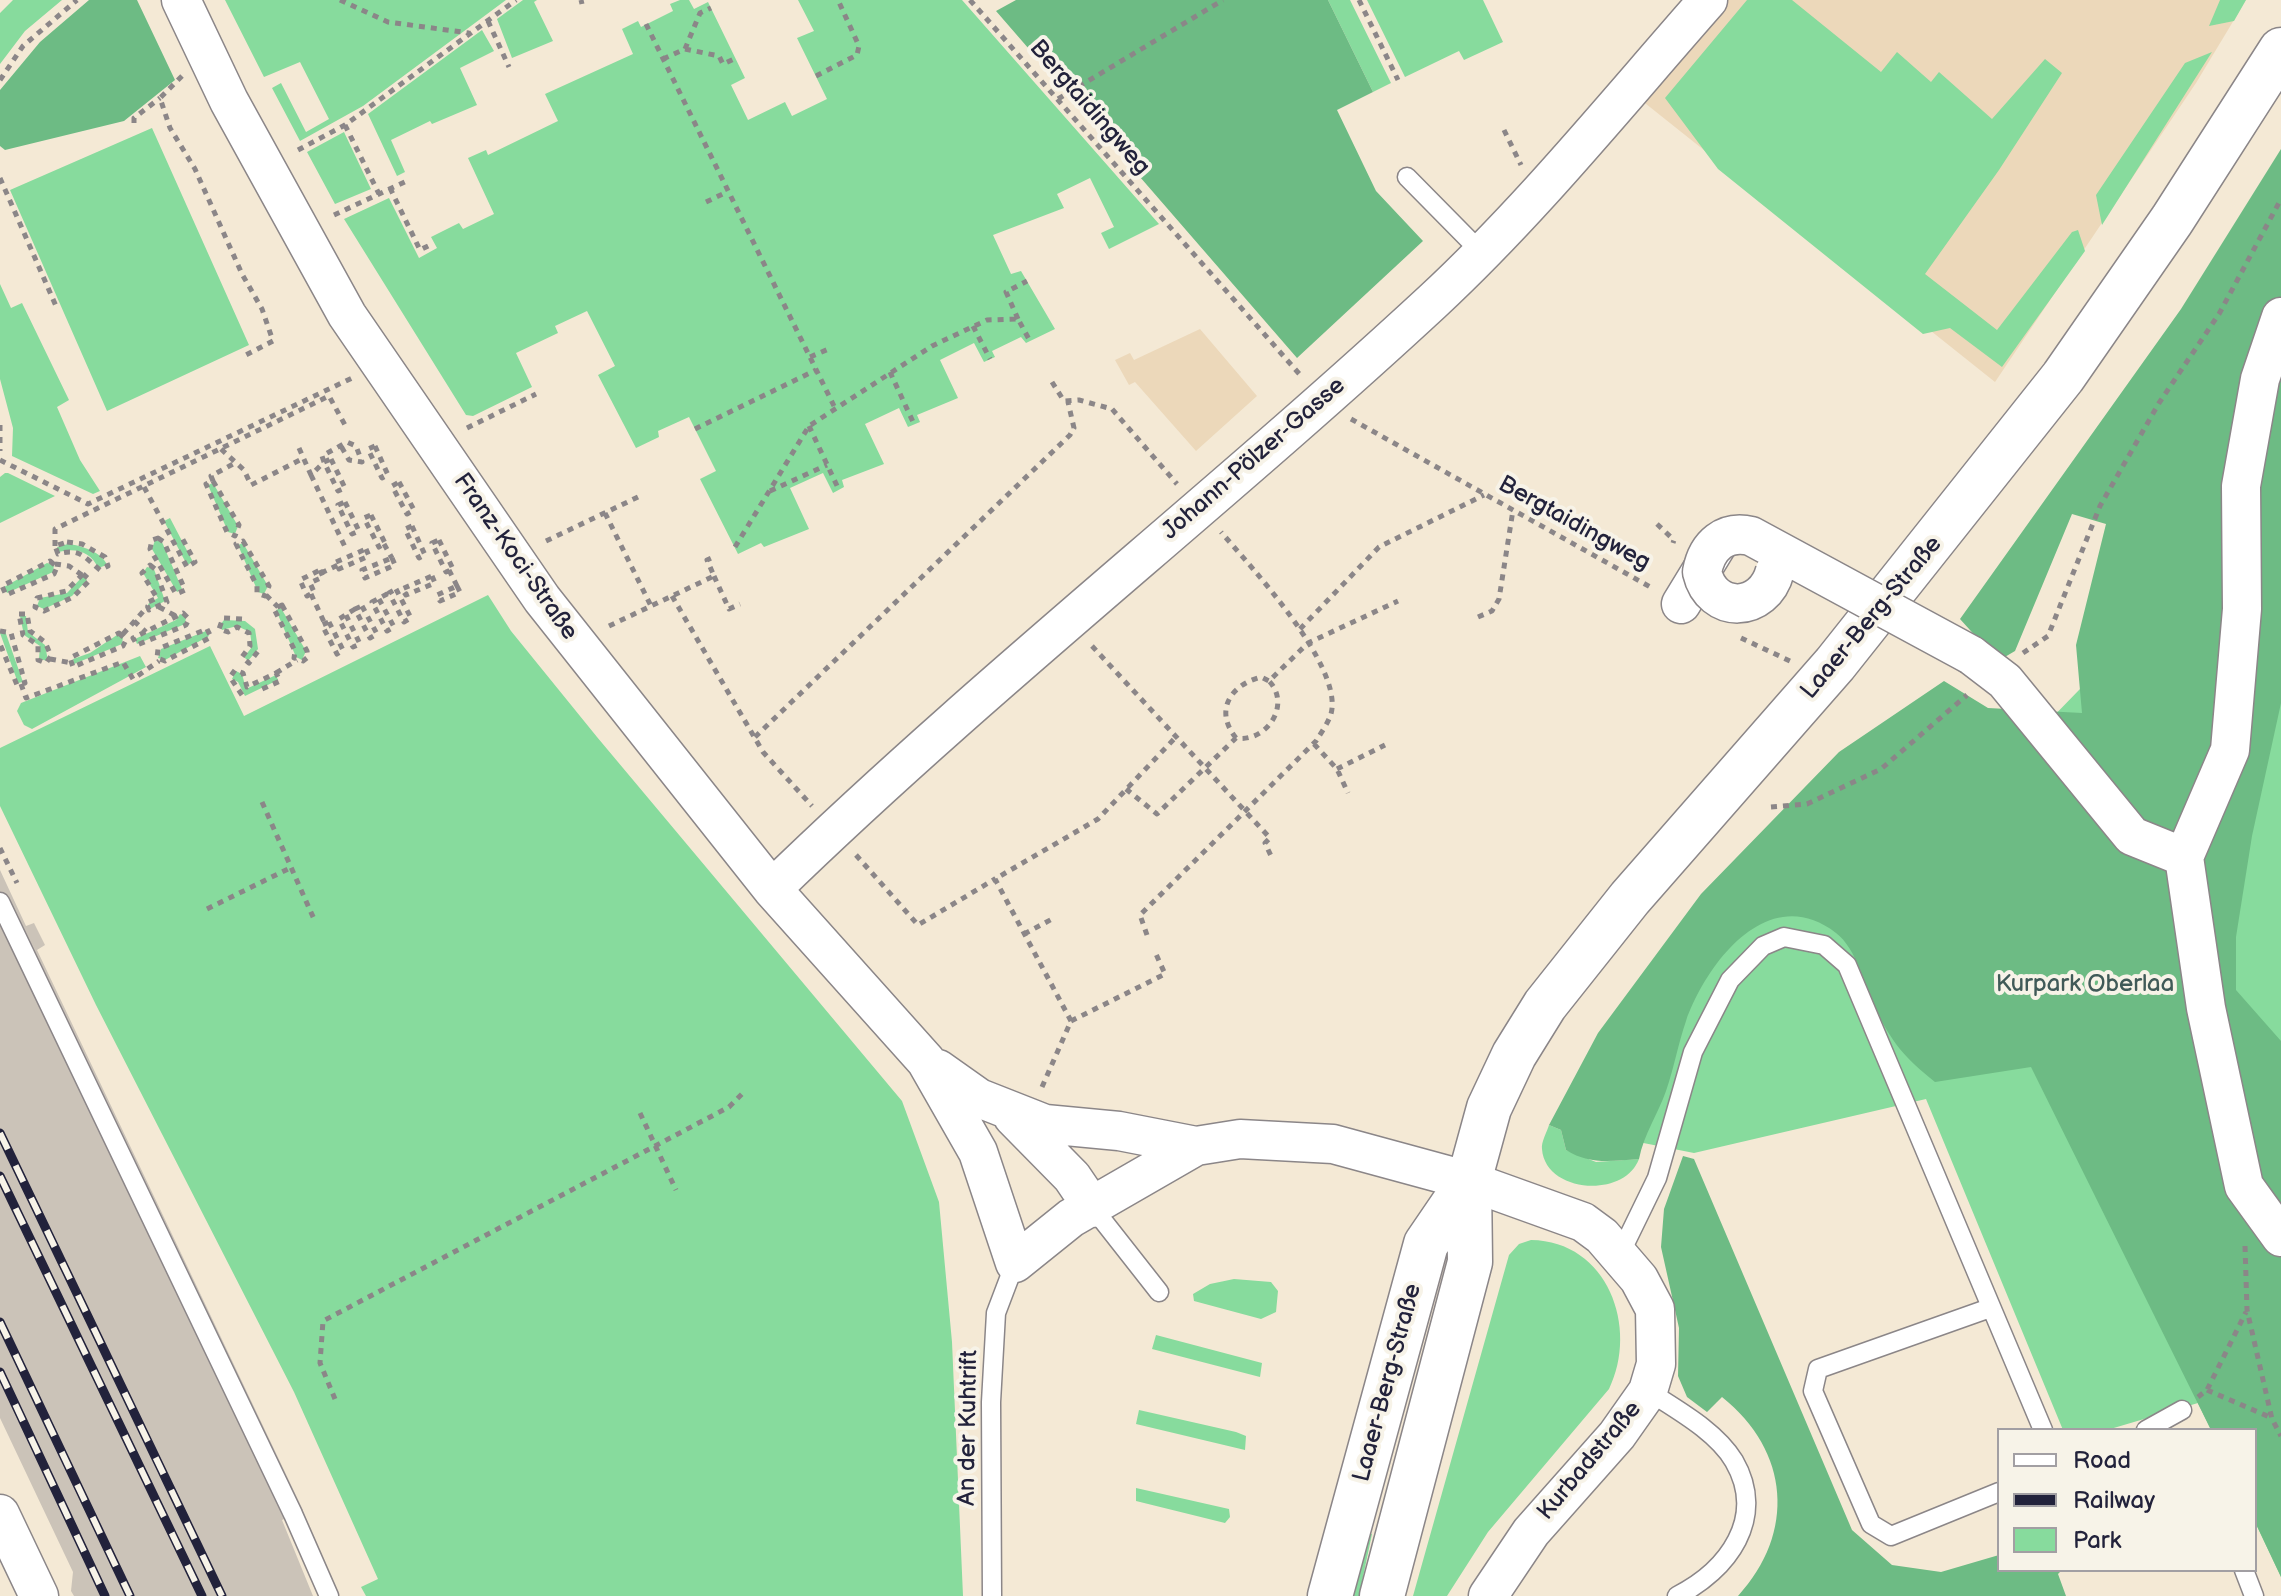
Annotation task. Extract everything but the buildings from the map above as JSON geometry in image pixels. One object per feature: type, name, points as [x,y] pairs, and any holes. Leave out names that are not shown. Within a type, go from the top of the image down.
[{"type":"main road","name":"Laaer-Berg-Straße","points":[[1382,1596],[1470,1262],[1469,1181],[1489,1108],[1514,1055],[1545,1005],[1630,898],[1835,664],[2000,460],[2063,377],[2163,233],[2281,50]]},
{"type":"main road","name":"Laaer-Berg-Straße","points":[[1330,1596],[1426,1244],[1469,1181]]},
{"type":"street","name":"Franz-Koci-Straße","points":[[181,0],[229,101],[347,315],[542,599],[772,889],[926,1061],[978,1152],[1015,1263],[1051,1231],[1196,1146]]},
{"type":"street","name":"Johann-Pölzer-Gasse","points":[[772,889],[1427,306],[1547,183],[1693,5]]},
{"type":"street","points":[[2281,317],[2260,379],[2241,486],[2242,609],[2230,750],[2184,857],[2206,1008],[2244,1186],[2281,1237]]},
{"type":"street","points":[[1681,604],[1709,554],[1731,535],[1748,534],[1762,544],[1772,557],[1775,571],[1762,595],[1743,605],[1732,605],[1715,595],[1702,572],[1708,553],[1730,534],[1751,536],[1982,663],[2044,726],[2132,836],[2184,857]]},
{"type":"street","name":"Franz-Koci-Straße","points":[[926,1061],[979,1098],[1024,1103],[1045,1124],[1119,1131],[1196,1146],[1240,1139],[1333,1144],[1469,1181]]},
{"type":"street","name":"Franz-Koci-Straße","points":[[1024,1103],[1093,1208]]},
{"type":"street","name":"Kurbadstraße","points":[[1469,1181],[1583,1222],[1620,1254],[1639,1279],[1655,1309],[1656,1364],[1648,1391],[1617,1435],[1531,1532],[1488,1596]]},
{"type":"street","points":[[0,1514],[39,1596]]},
{"type":"lane","points":[[1407,177],[1481,252]]},
{"type":"lane","points":[[0,902],[293,1514],[329,1596]]},
{"type":"lane","points":[[1620,1254],[1657,1178],[1693,1052],[1730,980],[1763,946],[1784,937],[1824,945],[1847,965],[2042,1428]]},
{"type":"lane","points":[[1093,1208],[1159,1292]]},
{"type":"lane","name":"An der Kuhtrift","points":[[992,1596],[991,1402],[996,1313],[1015,1263]]},
{"type":"lane","points":[[1990,1308],[1818,1369],[1813,1391],[1871,1524],[1891,1536],[1997,1493]]},
{"type":"lane","points":[[1648,1391],[1715,1438],[1733,1460],[1744,1485],[1746,1507],[1735,1546],[1704,1582],[1677,1596]]},
{"type":"lane","points":[[2150,1428],[2182,1410]]},
{"type":"lane","points":[[2245,1572],[2254,1596]]},
{"type":"path","points":[[0,80],[23,46],[77,0]]},
{"type":"path","points":[[340,0],[388,22],[470,33]]},
{"type":"path","points":[[298,150],[345,125],[516,0]]},
{"type":"path","points":[[816,76],[857,55],[859,46],[838,0]]},
{"type":"path","name":"Bergtaidingweg","points":[[970,0],[1308,384]]},
{"type":"path","points":[[1058,99],[1223,0]]},
{"type":"path","points":[[1359,0],[1398,80]]},
{"type":"path","points":[[685,49],[700,13],[711,8]]},
{"type":"path","points":[[488,20],[509,67]]},
{"type":"path","points":[[646,24],[834,406]]},
{"type":"path","points":[[663,59],[685,49],[719,56],[723,64],[736,58]]},
{"type":"path","points":[[134,123],[134,118],[160,98],[182,75]]},
{"type":"path","points":[[160,98],[170,128],[195,169],[242,274],[262,309],[273,341],[242,357]]},
{"type":"path","points":[[345,125],[379,194]]},
{"type":"path","points":[[1504,130],[1527,176]]},
{"type":"path","points":[[0,178],[56,306]]},
{"type":"path","points":[[334,215],[409,180]]},
{"type":"path","points":[[390,188],[420,250],[430,245]]},
{"type":"path","points":[[706,202],[727,192]]},
{"type":"path","points":[[1771,807],[1807,804],[1881,769],[1982,663],[2048,636],[2100,506],[2159,403],[2219,314],[2281,199]]},
{"type":"path","points":[[1027,281],[1006,292],[1030,341]]},
{"type":"path","points":[[735,547],[809,426],[834,406],[973,326],[987,320],[1018,319]]},
{"type":"path","points":[[973,326],[990,359]]},
{"type":"path","points":[[810,357],[831,348]]},
{"type":"path","points":[[695,429],[816,370]]},
{"type":"path","points":[[890,372],[914,424]]},
{"type":"path","points":[[0,460],[88,504],[354,377]]},
{"type":"path","points":[[1052,382],[1064,401],[1079,400],[1112,409],[1185,493]]},
{"type":"path","points":[[467,428],[536,394]]},
{"type":"path","points":[[35,607],[44,611],[69,600],[90,580],[69,566],[53,563],[2,586],[2,594],[6,595],[56,571],[53,563],[55,529],[329,396],[345,425]]},
{"type":"path","points":[[755,737],[1070,435],[1074,428],[1068,402]]},
{"type":"path","name":"Bergtaidingweg","points":[[1341,414],[1681,604]]},
{"type":"path","points":[[0,425],[0,451]]},
{"type":"path","points":[[809,426],[839,490]]},
{"type":"path","points":[[1134,434],[1142,427]]},
{"type":"path","points":[[324,462],[322,456],[347,442],[356,446],[362,460]]},
{"type":"path","points":[[341,446],[349,460],[357,464],[369,452],[382,478],[386,476],[395,484],[392,486],[409,513],[410,526],[405,529],[419,558],[434,547],[457,586],[438,594],[432,576],[402,589],[411,618],[404,622],[389,593]]},
{"type":"path","points":[[299,448],[346,549]]},
{"type":"path","points":[[221,449],[252,486],[304,458]]},
{"type":"path","points":[[311,475],[331,459],[343,489],[343,503],[357,527],[371,515],[395,565],[365,578],[362,570],[368,568],[367,557],[321,573]]},
{"type":"path","points":[[1162,466],[1170,459]]},
{"type":"path","points":[[235,463],[211,476],[239,525],[235,536]]},
{"type":"path","points":[[768,493],[827,465]]},
{"type":"path","points":[[213,481],[206,484],[227,532],[235,536],[239,543],[257,593],[266,595],[278,607]]},
{"type":"path","points":[[144,487],[187,567]]},
{"type":"path","points":[[1300,629],[1379,547],[1485,495]]},
{"type":"path","points":[[546,541],[638,497]]},
{"type":"path","points":[[1478,617],[1492,611],[1499,599],[1513,510]]},
{"type":"path","points":[[605,513],[651,606]]},
{"type":"path","points":[[1147,935],[1140,915],[1314,744],[1331,713],[1331,692],[1293,615],[1214,524]]},
{"type":"path","points":[[1657,524],[1674,540],[1669,550]]},
{"type":"path","points":[[176,573],[195,562],[180,534]]},
{"type":"path","points":[[164,543],[171,537]]},
{"type":"path","points":[[148,606],[149,610],[185,590],[164,543],[158,538],[150,543],[176,594]]},
{"type":"path","points":[[239,543],[243,541],[269,586],[266,595]]},
{"type":"path","points":[[50,659],[46,663],[40,662],[39,647],[23,635],[19,614],[27,614],[35,607],[37,598],[66,591],[96,568],[106,569],[108,560],[87,546],[72,542],[56,549]]},
{"type":"path","points":[[56,549],[74,551],[89,558],[96,568]]},
{"type":"path","points":[[69,566],[74,551]]},
{"type":"path","points":[[716,556],[707,560],[729,609],[740,604]]},
{"type":"path","points":[[155,569],[162,564]]},
{"type":"path","points":[[134,640],[185,614],[186,625],[137,645],[134,640],[124,637],[116,633],[89,652],[70,658],[73,667],[123,646],[124,637],[148,606],[146,603],[157,598],[142,570],[150,565],[155,569],[166,599]]},
{"type":"path","points":[[311,594],[307,596],[300,580],[320,570],[321,573]]},
{"type":"path","points":[[311,594],[314,592],[310,583],[323,577],[321,573]]},
{"type":"path","points":[[609,626],[714,576]]},
{"type":"path","points":[[311,594],[325,624],[329,622],[343,650],[360,644],[346,615],[362,606],[377,634],[387,631],[394,627],[379,599],[396,589],[403,596]]},
{"type":"path","points":[[672,596],[763,752],[918,925],[1098,819],[1175,738]]},
{"type":"path","points":[[1269,681],[1308,643],[1398,601]]},
{"type":"path","points":[[245,660],[240,670],[247,687],[297,660],[306,660],[307,651],[282,605],[274,609],[297,660]]},
{"type":"path","points":[[158,606],[176,616]]},
{"type":"path","points":[[27,614],[29,629],[47,644],[50,659]]},
{"type":"path","points":[[219,629],[223,618],[242,619]]},
{"type":"path","points":[[134,621],[146,632]]},
{"type":"path","points":[[209,633],[219,629],[228,632],[237,627],[249,633],[250,646],[242,657],[249,663],[259,650]]},
{"type":"path","points":[[21,684],[26,698],[123,662],[133,679],[159,661],[165,661],[211,637],[207,629],[161,648],[156,652],[159,661]]},
{"type":"path","points":[[0,631],[11,633],[25,683],[17,685],[0,644]]},
{"type":"path","points":[[1733,633],[1772,655],[1791,661]]},
{"type":"path","points":[[1083,636],[1270,838],[1265,843],[1272,858]]},
{"type":"path","points":[[50,659],[72,663]]},
{"type":"path","points":[[240,670],[233,671],[230,677],[242,695]]},
{"type":"path","points":[[258,691],[280,681],[276,673]]},
{"type":"path","points":[[1126,789],[1157,814],[1236,738],[1259,736],[1271,720],[1279,696],[1269,681],[1261,677],[1251,679],[1226,703],[1224,717],[1236,738]]},
{"type":"path","points":[[1314,744],[1337,769],[1348,793]]},
{"type":"path","points":[[1337,769],[1385,745]]},
{"type":"path","points":[[262,802],[314,919]]},
{"type":"path","points":[[207,909],[290,868]]},
{"type":"path","points":[[995,879],[1071,1021]]},
{"type":"path","points":[[1024,934],[1054,918]]},
{"type":"path","points":[[1156,954],[1165,974]]},
{"type":"path","points":[[1024,1103],[1071,1021],[1174,971]]},
{"type":"path","points":[[335,1399],[320,1363],[323,1321],[729,1107],[743,1093]]},
{"type":"path","points":[[640,1113],[676,1190]]},
{"type":"path","points":[[2244,1186],[2247,1310],[2272,1419],[2281,1436]]},
{"type":"path","points":[[2182,1410],[2207,1390],[2247,1310]]},
{"type":"path","points":[[2207,1390],[2272,1419]]},
{"type":"shaded area","points":[[1689,0],[2246,0],[2196,83],[1995,382],[1621,84]]},
{"type":"shaded area","points":[[1200,329],[1257,396],[1196,451],[1135,382],[1129,385],[1115,360],[1130,353],[1134,360]]},
{"type":"shaded area","points":[[0,870],[26,926],[34,923],[45,945],[37,950],[303,1510],[282,1520],[313,1596],[74,1596],[71,1591],[73,1572],[0,1418]]},
{"type":"green space","points":[[13,0],[62,0],[25,31],[0,64],[0,13]]},
{"type":"green space","points":[[89,0],[137,0],[175,80],[124,121],[5,150],[0,146],[0,90],[40,42]]},
{"type":"green space","points":[[225,0],[506,0],[363,106],[300,141],[272,88],[281,83],[306,132],[329,119],[300,62],[264,77]]},
{"type":"green space","points":[[523,0],[537,0],[534,2],[553,41],[512,58],[497,19]]},
{"type":"green space","points":[[689,0],[694,9],[708,2],[745,78],[731,85],[748,120],[785,102],[792,116],[827,99],[797,38],[814,31],[798,0],[962,0],[1159,224],[1109,249],[1101,233],[1114,227],[1090,178],[1057,194],[1064,208],[993,235],[1011,274],[1021,271],[1055,329],[1026,343],[1021,337],[992,351],[995,357],[984,362],[974,343],[940,360],[958,398],[917,415],[920,422],[908,427],[899,408],[865,424],[884,464],[842,480],[844,487],[833,493],[823,473],[790,488],[809,529],[764,547],[761,543],[738,554],[700,479],[716,471],[689,417],[658,431],[659,437],[636,448],[598,375],[615,366],[587,311],[555,326],[558,333],[516,353],[532,387],[473,416],[466,415],[344,219],[389,198],[419,258],[437,248],[431,237],[459,223],[463,229],[494,214],[468,158],[486,150],[488,155],[558,121],[545,94],[633,54],[622,29],[638,21],[641,27],[673,11],[670,4]]},
{"type":"green space","points":[[1016,0],[1328,0],[1373,92],[1337,110],[1376,191],[1423,241],[1297,358],[996,11]]},
{"type":"green space","points":[[1328,0],[1350,0],[1391,83],[1373,92]]},
{"type":"green space","points":[[1367,0],[1483,0],[1503,42],[1464,60],[1459,51],[1405,77]]},
{"type":"green space","points":[[1747,0],[1792,0],[1881,72],[1897,52],[1931,82],[1939,72],[1992,119],[2045,59],[2062,73],[1999,170],[1925,274],[1997,330],[2072,232],[2078,230],[2085,251],[2002,367],[1950,328],[1923,334],[1718,169],[1665,98]]},
{"type":"green space","points":[[2220,0],[2246,0],[2234,21],[2209,26]]},
{"type":"green space","points":[[482,30],[494,51],[460,68],[477,105],[432,124],[430,121],[391,140],[405,172],[397,176],[368,114]]},
{"type":"green space","points":[[2212,52],[2102,225],[2096,195],[2185,63]]},
{"type":"green space","points":[[152,128],[249,345],[107,411],[10,190]]},
{"type":"green space","points":[[344,132],[371,189],[335,204],[307,152]]},
{"type":"green space","name":"Kurpark Oberlaa","points":[[2281,149],[2281,703],[2252,836],[2236,937],[2236,990],[2281,1041],[2281,1577],[2257,1526],[2257,1428],[2210,1428],[2031,1067],[1935,1082],[1907,1057],[1887,1031],[1855,958],[1836,933],[1811,919],[1787,917],[1765,922],[1744,935],[1725,954],[1709,975],[1686,1021],[1666,1091],[1639,1159],[1601,1161],[1575,1155],[1566,1150],[1561,1130],[1549,1125],[1598,1033],[1701,894],[1839,752],[1944,681],[1988,708],[2082,713],[2076,645],[2106,524],[2072,514],[2015,651],[1998,661],[1960,619],[2181,309]]},
{"type":"green space","name":"Kurpark Oberlaa","points":[[2281,233],[2281,1577],[2257,1526],[2257,1428],[2210,1428],[2198,1403],[2114,1428],[2062,1428],[1926,1099],[1694,1153],[1598,1134],[1677,960],[2044,726],[2114,654]]},
{"type":"green space","points":[[0,284],[11,308],[22,303],[69,400],[57,407],[80,460],[100,491],[93,494],[12,456],[13,428],[0,379]]},
{"type":"green space","points":[[5,473],[55,496],[0,523],[0,477]]},
{"type":"green space","points":[[213,483],[238,526],[235,534],[228,532],[208,485]]},
{"type":"green space","points":[[170,518],[193,562],[187,565],[164,521]]},
{"type":"green space","points":[[155,540],[162,542],[182,589],[177,592],[152,549]]},
{"type":"green space","points":[[243,543],[268,586],[264,594],[258,592],[238,545]]},
{"type":"green space","points":[[68,544],[91,550],[107,565],[98,568],[92,558],[82,552],[59,552],[57,547]]},
{"type":"green space","points":[[47,563],[54,565],[53,572],[7,593],[4,587]]},
{"type":"green space","points":[[147,567],[154,569],[165,601],[150,609],[148,604],[158,598],[143,573]]},
{"type":"green space","points":[[83,576],[87,580],[72,596],[44,609],[37,606],[40,598],[67,593]]},
{"type":"green space","points":[[488,595],[511,631],[597,737],[902,1101],[939,1202],[952,1342],[963,1596],[366,1596],[361,1587],[378,1579],[294,1392],[96,1005],[0,806],[0,748],[210,646],[244,716]]},
{"type":"green space","points":[[281,608],[306,651],[302,660],[296,657],[276,610]]},
{"type":"green space","points":[[180,614],[186,617],[185,624],[137,644],[135,639],[176,620]]},
{"type":"green space","points":[[20,616],[26,616],[28,632],[45,645],[48,661],[39,659],[40,646],[24,635]]},
{"type":"green space","points":[[224,620],[245,621],[255,629],[258,649],[248,661],[244,657],[252,647],[250,632],[237,626],[222,630],[220,625]]},
{"type":"green space","points":[[5,631],[23,682],[18,683],[0,633]]},
{"type":"green space","points":[[206,631],[209,636],[165,660],[158,658],[161,649]]},
{"type":"green space","points":[[117,635],[123,637],[122,644],[74,664],[73,659],[90,653]]},
{"type":"green space","points":[[140,656],[146,667],[32,729],[24,725],[17,711],[21,703]]},
{"type":"green space","points":[[236,671],[242,674],[246,689],[276,675],[278,680],[245,696],[238,682],[232,679]]},
{"type":"green space","points":[[1549,1125],[1561,1130],[1566,1150],[1596,1162],[1639,1159],[1631,1172],[1603,1185],[1586,1186],[1570,1182],[1556,1175],[1546,1164],[1542,1146]]},
{"type":"green space","points":[[1683,1156],[1694,1159],[1852,1530],[1892,1565],[1941,1572],[1997,1556],[1997,1572],[2060,1572],[2058,1574],[2066,1596],[1738,1596],[1757,1572],[1770,1546],[1776,1520],[1777,1493],[1772,1467],[1761,1442],[1745,1418],[1722,1397],[1707,1412],[1687,1397],[1678,1376],[1679,1328],[1661,1247],[1664,1209]]},
{"type":"green space","points":[[1531,1240],[1558,1244],[1580,1255],[1597,1272],[1610,1292],[1618,1315],[1620,1340],[1617,1365],[1609,1389],[1488,1532],[1447,1596],[1413,1596],[1509,1255],[1519,1244]]},
{"type":"green space","points":[[1234,1279],[1271,1282],[1278,1291],[1276,1312],[1261,1319],[1194,1301],[1193,1294],[1210,1284]]},
{"type":"green space","points":[[1156,1335],[1262,1363],[1260,1377],[1152,1349]]},
{"type":"green space","points":[[1139,1410],[1236,1432],[1246,1436],[1245,1450],[1136,1424]]},
{"type":"green space","points":[[1136,1488],[1229,1509],[1230,1517],[1225,1523],[1136,1501]]},
{"type":"green space","points":[[1364,1532],[1372,1534],[1359,1596],[1346,1596]]},
{"type":"railway","points":[[0,1133],[222,1596]]},
{"type":"railway","points":[[0,1176],[202,1596]]},
{"type":"railway","points":[[0,1322],[130,1596]]},
{"type":"railway","points":[[0,1372],[105,1596]]}]
